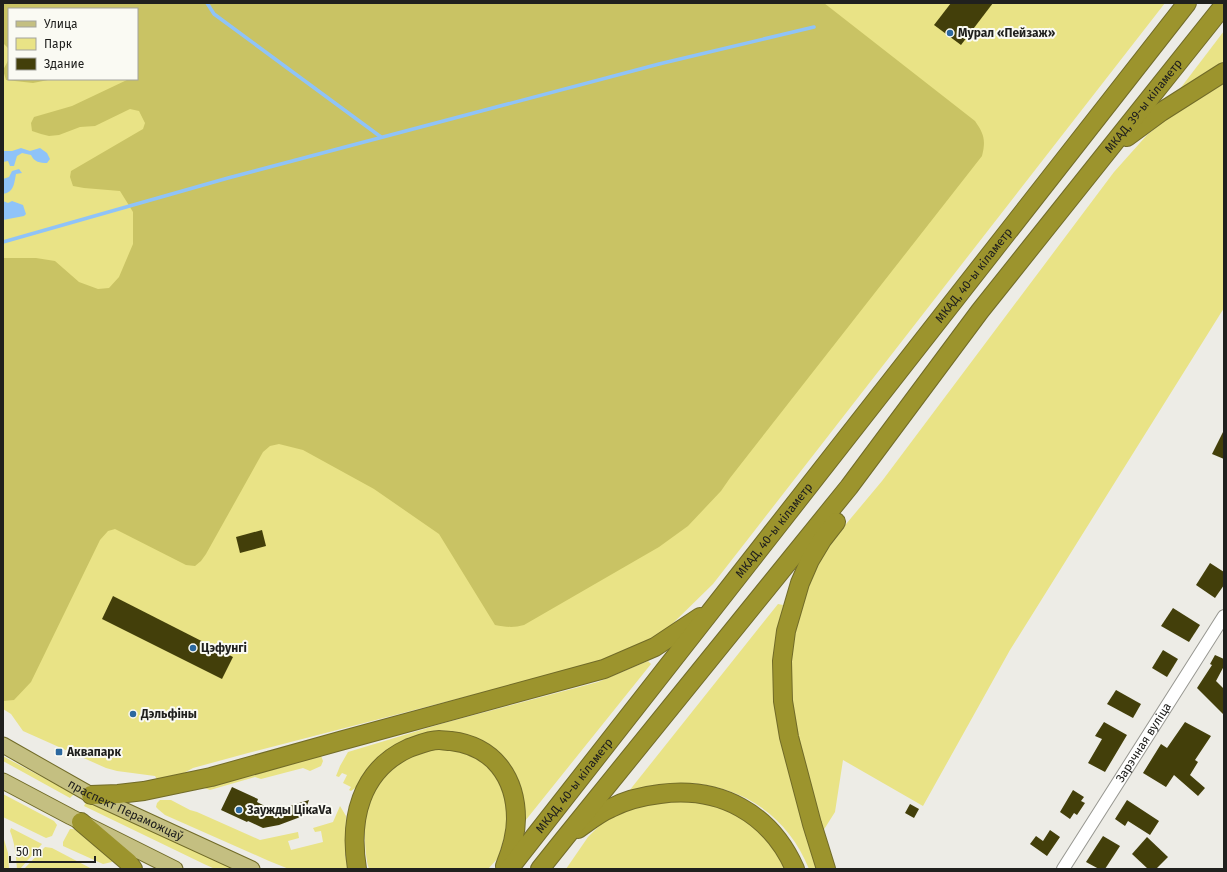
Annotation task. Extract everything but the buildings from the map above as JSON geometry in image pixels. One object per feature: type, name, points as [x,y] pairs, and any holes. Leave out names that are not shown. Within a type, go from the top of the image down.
[{"type":"highway","name":"МКАД, 40-ы кіламетр","points":[[509,869],[1187,3]]},
{"type":"highway","name":"МКАД, 39-ы кіламетр","points":[[1063,207],[1224,5]]},
{"type":"highway","points":[[1106,153],[1161,112],[1224,72]]},
{"type":"highway","name":"МКАД, 40-ы кіламетр","points":[[540,869],[849,487],[980,311],[1063,207]]},
{"type":"highway","points":[[826,869],[793,757],[783,701],[782,661],[786,631],[800,583],[810,560],[822,540],[837,521],[849,487]]},
{"type":"highway","points":[[90,795],[144,791],[211,777],[604,669],[655,647],[712,608]]},
{"type":"highway","points":[[357,869],[355,845],[356,823],[358,811],[370,779],[382,766],[400,752],[419,744],[438,740],[458,742],[474,746],[489,755],[501,768],[510,784],[515,801],[515,836],[504,869]]},
{"type":"highway","points":[[564,839],[610,808],[631,800],[651,795],[675,792],[698,793],[718,797],[739,806],[763,824],[779,840],[795,869]]},
{"type":"highway","points":[[81,822],[128,862],[133,869]]},
{"type":"main road","name":"праспект Пераможцаў","points":[[3,745],[90,795],[252,869]]},
{"type":"main road","points":[[3,781],[175,869]]},
{"type":"street","name":"Зарэчная вуліца","points":[[1063,869],[1224,616]]},
{"type":"green space","points":[[3,3],[1165,3],[713,584],[663,633],[616,658],[193,768],[171,780],[159,783],[155,776],[106,768],[23,731],[11,714],[3,709]]},
{"type":"green space","points":[[1224,31],[1224,66],[1176,94]]},
{"type":"green space","points":[[1224,82],[1224,308],[1010,650],[923,806],[843,760],[835,812],[823,831],[794,725],[790,678],[794,629],[804,583],[831,542],[882,481],[1114,172],[1147,135],[1169,117]]},
{"type":"green space","points":[[778,604],[783,605],[777,647],[820,869],[809,869],[800,850],[789,833],[760,806],[725,789],[705,785],[677,783],[629,791]]},
{"type":"green space","points":[[648,661],[651,664],[521,826],[509,771],[430,735],[351,791],[349,790],[351,787],[343,783],[347,775],[342,773],[339,777],[336,776],[348,752],[444,723],[598,682]]},
{"type":"green space","points":[[443,748],[462,750],[479,758],[492,771],[503,789],[508,809],[508,824],[498,858],[488,869],[369,869],[365,829],[367,807],[373,791],[385,776],[408,756],[424,751]]},
{"type":"green space","points":[[320,753],[323,761],[321,766],[310,771],[303,768],[261,779],[255,777],[210,790],[202,787]]},
{"type":"green space","points":[[3,756],[74,794],[70,798],[3,761]]},
{"type":"green space","points":[[3,794],[54,821],[57,825],[52,836],[46,838],[3,817]]},
{"type":"green space","points":[[680,795],[744,811],[793,869],[566,869],[588,837],[606,819],[621,810]]},
{"type":"green space","points":[[87,800],[240,869],[215,869],[84,806]]},
{"type":"green space","points":[[160,800],[171,800],[190,810],[260,840],[298,832],[299,838],[288,841],[291,850],[323,842],[321,831],[315,832],[313,828],[333,822],[340,806],[346,816],[345,854],[348,869],[289,869],[165,815],[156,807]]},
{"type":"green space","points":[[11,828],[42,844],[20,869],[17,869],[16,854],[10,831]]},
{"type":"green space","points":[[70,829],[73,829],[106,847],[110,852],[112,862],[103,864],[63,846],[63,842]]},
{"type":"green space","points":[[3,836],[8,853],[9,869],[3,869]]},
{"type":"green space","points":[[45,847],[52,848],[92,869],[24,869]]},
{"type":"shaded area","points":[[3,3],[824,3],[975,121],[984,141],[982,156],[721,491],[688,526],[659,547],[524,625],[510,627],[495,625],[439,534],[374,489],[303,450],[279,444],[270,446],[263,452],[206,554],[195,566],[186,565],[115,529],[108,531],[100,540],[31,682],[14,700],[3,701],[3,260],[4,258],[36,258],[55,261],[79,282],[98,289],[109,288],[119,277],[133,244],[133,212],[120,191],[73,186],[70,177],[71,171],[143,129],[145,123],[139,111],[130,109],[95,126],[80,127],[59,135],[49,136],[32,131],[31,123],[34,117],[72,106],[127,80],[138,80],[138,8],[8,8],[8,48],[3,43]]},
{"type":"shaded area","points":[[8,61],[8,80],[48,80],[33,83],[6,80],[3,70]]},
{"type":"water","points":[[21,148],[30,151],[40,148],[47,153],[50,159],[47,163],[40,162],[36,161],[31,155],[22,153],[17,156],[14,166],[10,166],[8,161],[3,162],[3,151],[12,151]]},
{"type":"water","points":[[19,169],[22,173],[16,174],[14,184],[11,189],[7,193],[3,194],[3,179],[9,177],[12,171]]},
{"type":"water","points":[[3,201],[8,203],[12,201],[23,205],[26,214],[24,216],[3,220]]},
{"type":"waterway","points":[[207,3],[214,14],[381,137]]},
{"type":"waterway","points":[[3,242],[228,178],[659,64],[814,27]]},
{"type":"place","name":"Мурал «Пейзаж»","points":[[950,33]]},
{"type":"place","name":"Цэфунгі","points":[[193,648]]},
{"type":"place","name":"Дэльфіны","points":[[133,714]]},
{"type":"place","name":"Аквапарк","points":[[59,752]]},
{"type":"place","name":"Заужды ЦікаVа","points":[[239,810]]}]
